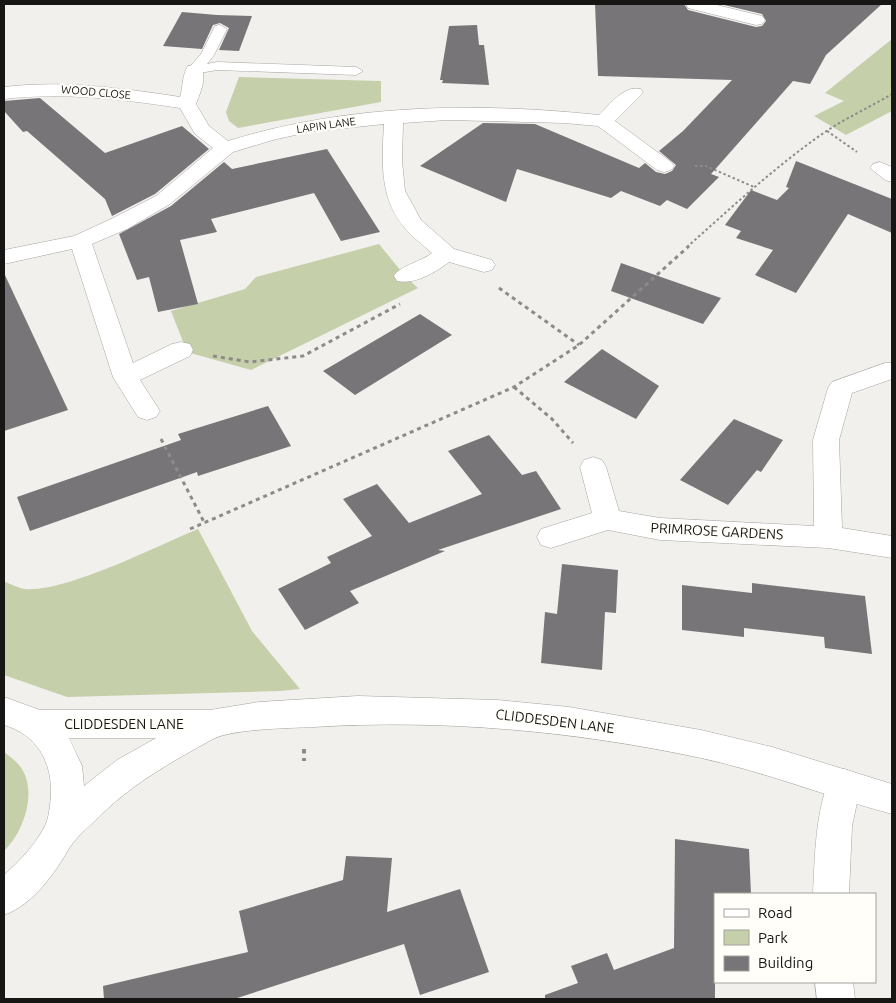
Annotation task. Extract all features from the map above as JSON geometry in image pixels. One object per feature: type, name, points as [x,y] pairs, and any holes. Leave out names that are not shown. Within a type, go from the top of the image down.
[{"type":"street","points":[[694,4],[719,7],[756,20]]},
{"type":"street","points":[[194,70],[193,86],[187,104],[194,122],[207,136],[226,148]]},
{"type":"street","name":"WOOD CLOSE","points":[[4,93],[28,89],[90,90],[187,104]]},
{"type":"street","points":[[634,93],[603,121],[664,166]]},
{"type":"street","name":"LAPIN LANE","points":[[4,257],[80,240],[119,224],[163,200],[226,148],[268,135],[308,126],[394,117],[447,114],[564,117],[603,121]]},
{"type":"street","points":[[394,117],[392,161],[395,191],[412,223],[439,259]]},
{"type":"street","points":[[80,240],[125,377],[147,411]]},
{"type":"street","points":[[405,276],[439,259],[484,264]]},
{"type":"street","points":[[125,377],[181,350]]},
{"type":"street","points":[[828,537],[826,440],[841,388],[885,371],[892,371]]},
{"type":"street","points":[[593,467],[608,519]]},
{"type":"street","name":"PRIMROSE GARDENS","points":[[551,537],[608,519],[660,529],[828,537],[892,547]]},
{"type":"street","name":"CLIDDESDEN LANE","points":[[38,724],[210,724],[259,716],[358,710],[498,714],[569,721],[701,744],[772,762],[892,799]]},
{"type":"street","points":[[4,711],[15,713],[38,724],[52,739],[62,754],[69,782],[64,821],[56,837],[41,862],[26,881],[5,900]]},
{"type":"street","name":"CLIDDESDEN LANE","points":[[56,837],[93,800],[129,771],[210,724]]},
{"type":"street","points":[[830,893],[836,826],[844,784]]},
{"type":"street","points":[[834,983],[836,999]]},
{"type":"lane","points":[[194,70],[207,55],[220,30]]},
{"type":"lane","points":[[194,70],[217,66],[356,71]]},
{"type":"path","points":[[190,529],[514,387],[579,345],[754,187],[827,131],[892,94]]},
{"type":"path","points":[[827,131],[886,172]]},
{"type":"path","points":[[664,166],[706,166],[754,187]]},
{"type":"path","points":[[181,350],[250,362],[303,356],[431,287],[439,259]]},
{"type":"path","points":[[484,264],[493,283],[579,345]]},
{"type":"path","points":[[514,387],[552,419],[593,467]]},
{"type":"path","points":[[147,411],[204,522]]},
{"type":"green space","points":[[892,39],[892,111],[846,135],[814,116],[844,101],[825,93]]},
{"type":"green space","points":[[239,77],[381,81],[381,102],[238,128],[229,121],[226,112]]},
{"type":"green space","points":[[379,244],[405,276],[418,288],[251,370],[187,352],[171,311],[245,289],[256,277]]},
{"type":"green space","points":[[198,529],[252,631],[300,689],[67,697],[4,675],[4,581],[25,589],[63,584],[112,566]]},
{"type":"green space","points":[[4,752],[17,763],[25,775],[28,786],[28,798],[23,822],[18,833],[4,851]]},
{"type":"building","points":[[595,4],[684,4],[688,10],[756,27],[762,26],[766,21],[762,14],[720,4],[882,4],[826,55],[810,84],[793,81],[711,174],[719,177],[687,209],[667,200],[660,206],[621,191],[611,198],[517,169],[506,202],[420,166],[483,123],[535,124],[639,168],[645,163],[656,172],[665,174],[672,171],[676,165],[659,151],[683,131],[732,80],[598,76]]},
{"type":"building","points":[[182,12],[252,16],[239,51],[219,50],[229,28],[220,23],[213,25],[202,49],[163,46]]},
{"type":"building","points":[[477,25],[479,45],[484,45],[489,85],[442,83],[443,80],[440,80],[449,26]]},
{"type":"building","points":[[40,98],[105,153],[182,126],[209,149],[155,194],[112,216],[105,199],[27,131],[23,132],[4,111],[4,101]]},
{"type":"building","points":[[327,149],[380,232],[341,241],[314,193],[211,219],[217,232],[180,240],[198,304],[158,312],[149,277],[137,280],[119,234],[171,206],[224,162],[232,169]]},
{"type":"building","points":[[796,161],[892,199],[892,233],[848,214],[796,293],[755,275],[773,250],[736,238],[741,231],[725,225],[751,190],[777,200],[789,188],[786,187]]},
{"type":"building","points":[[621,263],[721,298],[703,324],[611,291]]},
{"type":"building","points":[[4,273],[68,410],[4,431]]},
{"type":"building","points":[[420,314],[452,335],[355,395],[323,371]]},
{"type":"building","points":[[602,349],[659,386],[636,419],[564,382]]},
{"type":"building","points":[[268,406],[291,446],[198,476],[197,472],[30,531],[17,497],[181,440],[178,434]]},
{"type":"building","points":[[734,419],[783,440],[761,472],[757,470],[728,505],[680,480]]},
{"type":"building","points":[[489,435],[522,475],[536,471],[561,509],[438,550],[445,551],[350,591],[359,603],[305,630],[278,589],[331,563],[327,557],[372,536],[343,499],[377,484],[409,523],[482,494],[448,451]]},
{"type":"building","points":[[562,564],[618,570],[616,613],[605,612],[602,670],[541,663],[545,612],[557,614]]},
{"type":"building","points":[[752,583],[865,596],[872,654],[825,648],[824,637],[744,628],[744,637],[682,630],[682,585],[752,593]]},
{"type":"building","points":[[675,839],[749,849],[751,893],[714,893],[715,999],[545,999],[545,995],[578,983],[571,966],[607,953],[614,970],[674,948]]},
{"type":"building","points":[[346,856],[392,858],[387,912],[460,889],[489,972],[420,995],[404,944],[234,999],[104,999],[103,986],[248,952],[239,911],[343,880]]}]
